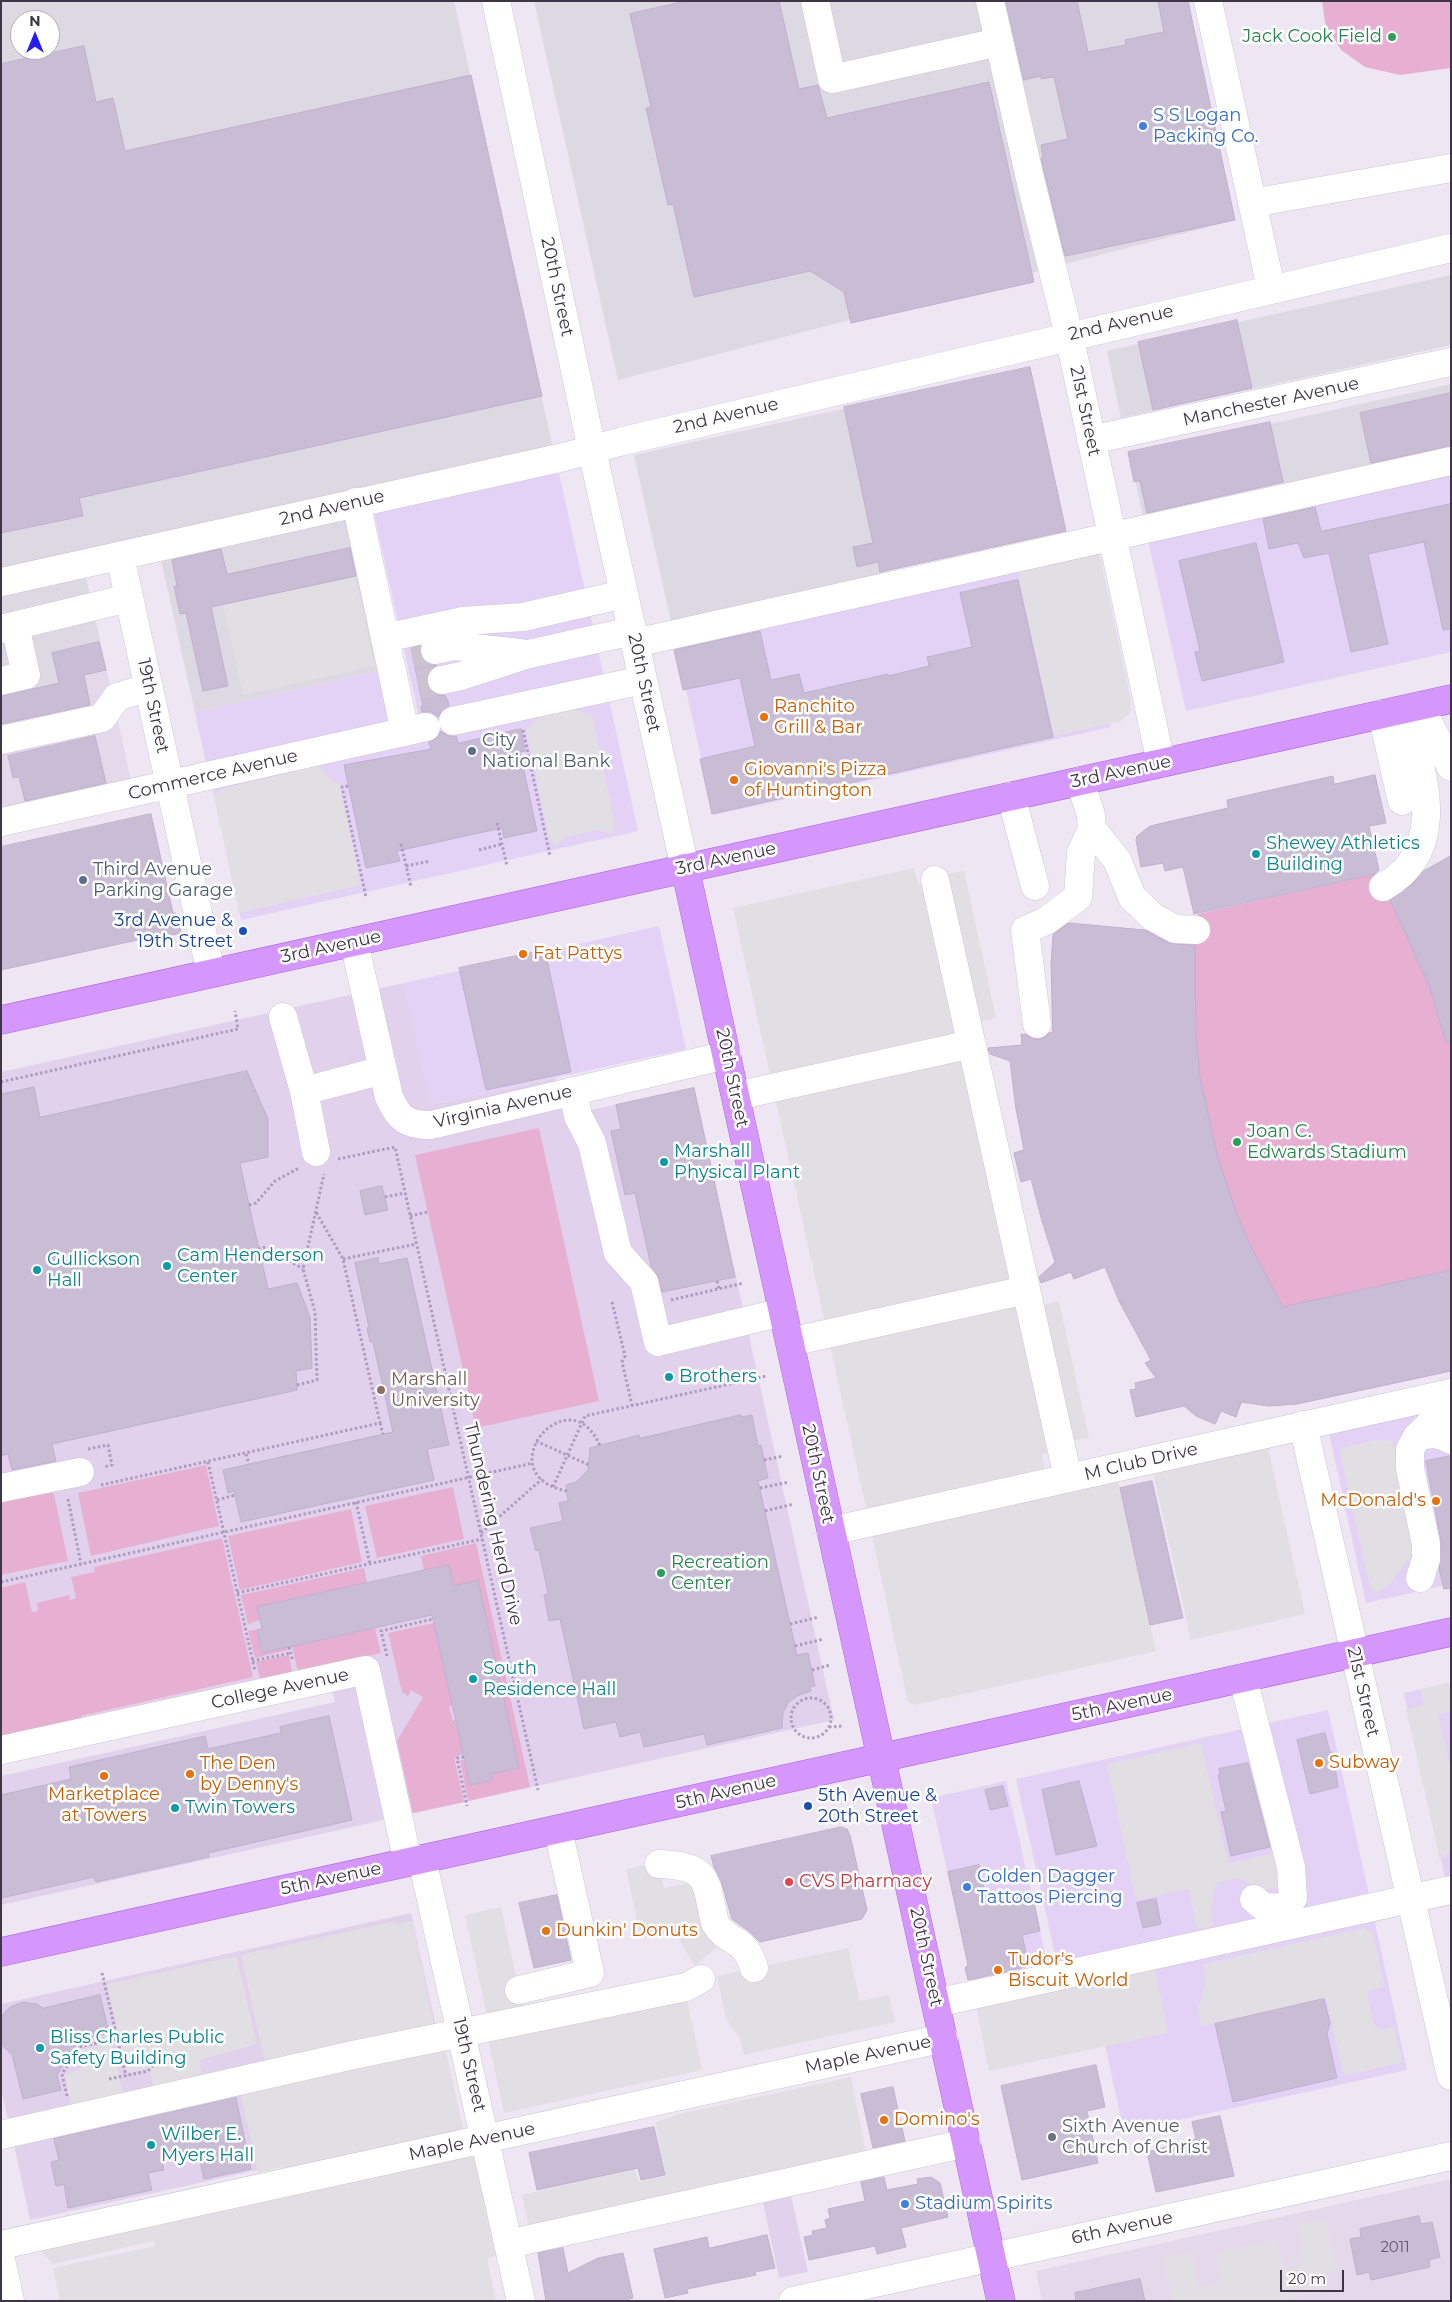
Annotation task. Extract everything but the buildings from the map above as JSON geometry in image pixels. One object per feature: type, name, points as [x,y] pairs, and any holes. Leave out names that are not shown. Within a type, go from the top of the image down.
[{"type":"main road","name":"3rd Avenue","points":[[1,1020],[1451,699]]},
{"type":"main road","name":"20th Street","points":[[685,868],[1001,2301]]},
{"type":"main road","name":"5th Avenue","points":[[1,1952],[882,1757],[1015,1738],[1243,1678],[1451,1632]]},
{"type":"street","name":"20th Street","points":[[496,1],[592,450],[685,868]]},
{"type":"street","points":[[815,1],[832,79],[999,42]]},
{"type":"street","name":"21st Street","points":[[990,1],[1069,335],[1110,536],[1161,763]]},
{"type":"street","points":[[1208,1],[1270,288]]},
{"type":"street","points":[[1252,203],[1451,168]]},
{"type":"street","name":"2nd Avenue","points":[[1,582],[592,450],[1069,335],[1451,248]]},
{"type":"street","name":"Manchester Avenue","points":[[1091,440],[1451,362]]},
{"type":"street","points":[[415,674],[455,646],[529,654],[634,637],[1110,536],[1451,461]]},
{"type":"street","points":[[356,502],[415,674]]},
{"type":"street","name":"19th Street","points":[[120,556],[211,973]]},
{"type":"street","points":[[415,674],[463,621],[523,617],[624,594]]},
{"type":"street","points":[[1,681],[26,675],[8,628],[129,598]]},
{"type":"street","points":[[415,674],[464,691],[529,654]]},
{"type":"street","name":"Commerce Avenue","points":[[1,822],[416,730],[415,674]]},
{"type":"street","points":[[453,721],[643,680]]},
{"type":"street","points":[[1,740],[102,718],[117,697],[149,687]]},
{"type":"street","points":[[1403,709],[1451,767]]},
{"type":"street","points":[[1402,802],[1403,709]]},
{"type":"street","points":[[1383,887],[1400,878],[1418,858],[1427,832],[1428,802],[1403,709]]},
{"type":"street","points":[[1080,781],[1092,829],[1117,860],[1132,897],[1146,910],[1174,930],[1196,930]]},
{"type":"street","points":[[1012,796],[1035,886]]},
{"type":"street","points":[[1037,1024],[1025,930],[1046,921],[1078,897],[1080,853],[1092,829]]},
{"type":"street","points":[[936,880],[1068,1478]]},
{"type":"street","name":"Virginia Avenue","points":[[354,942],[389,1097],[395,1110],[403,1119],[413,1125],[431,1125],[727,1055]]},
{"type":"street","points":[[283,1017],[304,1091],[320,1162]]},
{"type":"street","points":[[736,1096],[972,1044]]},
{"type":"street","points":[[304,1091],[383,1070]]},
{"type":"street","points":[[573,1091],[578,1116],[592,1144],[618,1253],[644,1282],[658,1342],[784,1312]]},
{"type":"street","points":[[790,1342],[1026,1290]]},
{"type":"street","name":"M Club Drive","points":[[831,1531],[1451,1393]]},
{"type":"street","points":[[1420,1578],[1426,1559],[1426,1544],[1409,1458],[1410,1449],[1417,1437],[1434,1420],[1451,1416]]},
{"type":"street","name":"21st Street","points":[[1303,1425],[1451,2076]]},
{"type":"street","points":[[1417,1437],[1429,1433],[1441,1434],[1451,1440]]},
{"type":"street","points":[[1,1488],[86,1470]]},
{"type":"street","name":"College Avenue","points":[[1,1750],[366,1670],[415,1861]]},
{"type":"street","points":[[1243,1678],[1293,1880],[1293,1898],[1284,1908],[1264,1907],[1254,1899]]},
{"type":"street","points":[[519,1990],[590,1974],[558,1830]]},
{"type":"street","name":"19th Street","points":[[415,1861],[461,2033],[521,2301]]},
{"type":"street","points":[[659,1864],[682,1865],[699,1872],[705,1879],[715,1923],[719,1929],[747,1948],[754,1968]]},
{"type":"street","points":[[936,2003],[1451,1890]]},
{"type":"street","points":[[1,2135],[461,2033],[686,1987],[701,1980]]},
{"type":"street","name":"Maple Avenue","points":[[1,2245],[944,2038]]},
{"type":"street","points":[[508,2244],[966,2143]]},
{"type":"street","name":"6th Avenue","points":[[809,2299],[876,2292],[992,2257],[1451,2156]]},
{"type":"street","points":[[1,2260],[10,2301]]},
{"type":"path","points":[[518,707],[550,856]]},
{"type":"path","points":[[348,786],[342,787],[366,897]]},
{"type":"path","points":[[497,823],[507,866]]},
{"type":"path","points":[[401,844],[411,888]]},
{"type":"path","points":[[479,850],[502,844]]},
{"type":"path","points":[[406,866],[430,861]]},
{"type":"path","points":[[1,1082],[238,1028],[235,1011]]},
{"type":"path","name":"Thundering Herd Drive","points":[[320,1162],[395,1147],[538,1790]]},
{"type":"path","points":[[249,1205],[256,1203],[274,1181],[320,1162],[316,1212],[303,1269],[315,1312],[318,1380],[297,1385]]},
{"type":"path","points":[[385,1197],[405,1193]]},
{"type":"path","points":[[316,1212],[343,1259],[383,1434]]},
{"type":"path","points":[[410,1216],[428,1212]]},
{"type":"path","points":[[343,1259],[416,1244]]},
{"type":"path","points":[[258,1248],[266,1247],[303,1269]]},
{"type":"path","points":[[717,1281],[719,1289]]},
{"type":"path","points":[[666,1301],[744,1284]]},
{"type":"path","points":[[612,1302],[625,1356],[622,1362],[632,1406]]},
{"type":"path","points":[[553,1487],[585,1416],[766,1376]]},
{"type":"path","points":[[567,1491],[553,1487],[542,1479],[533,1463],[532,1452],[536,1441],[544,1430],[555,1423],[568,1421],[582,1424],[593,1433],[600,1446]]},
{"type":"path","points":[[86,1470],[208,1462],[380,1423]]},
{"type":"path","points":[[536,1441],[589,1465]]},
{"type":"path","points":[[81,1564],[86,1470],[108,1445],[112,1465],[86,1470]]},
{"type":"path","points":[[246,1454],[249,1464]]},
{"type":"path","points":[[764,1460],[784,1456]]},
{"type":"path","points":[[208,1462],[256,1677]]},
{"type":"path","points":[[1,1582],[533,1463]]},
{"type":"path","points":[[481,1533],[542,1479]]},
{"type":"path","points":[[760,1488],[789,1482]]},
{"type":"path","points":[[216,1500],[235,1495]]},
{"type":"path","points":[[356,1502],[370,1564]]},
{"type":"path","points":[[765,1510],[794,1504]]},
{"type":"path","points":[[237,1593],[482,1539]]},
{"type":"path","points":[[790,1624],[819,1617]]},
{"type":"path","points":[[381,1631],[433,1619]]},
{"type":"path","points":[[795,1646],[824,1639]]},
{"type":"path","points":[[252,1661],[291,1653]]},
{"type":"path","points":[[812,1670],[830,1665]]},
{"type":"path","points":[[829,1727],[830,1711],[819,1700],[803,1700],[792,1710],[792,1726],[802,1737],[818,1738],[829,1727],[843,1726]]},
{"type":"path","points":[[464,1757],[457,1758],[467,1806]]},
{"type":"path","points":[[102,1973],[126,2076]]},
{"type":"path","points":[[91,2038],[92,2044]]},
{"type":"path","points":[[68,2102],[62,2074],[79,2048],[118,2039]]},
{"type":"path","points":[[109,2079],[148,2071],[156,2062]]},
{"type":"shaded area","points":[[1,1],[454,1],[554,453],[1,576]]},
{"type":"shaded area","points":[[534,1],[1187,1],[1235,220],[618,380]]},
{"type":"shaded area","name":"Jack Cook Field","points":[[1322,1],[1451,1],[1451,68],[1400,75],[1365,67],[1341,50],[1325,23]]},
{"type":"shaded area","points":[[1451,275],[1451,345],[1121,418],[1107,351]]},
{"type":"shaded area","points":[[1451,384],[1451,454],[1144,522],[1130,455]]},
{"type":"shaded area","points":[[847,408],[885,579],[672,626],[634,455]]},
{"type":"shaded area","points":[[559,473],[638,831],[241,920],[212,787],[424,740],[374,513]]},
{"type":"shaded area","points":[[1451,473],[1451,652],[1186,711],[1148,540]]},
{"type":"shaded area","points":[[346,519],[379,671],[195,712],[161,560]]},
{"type":"shaded area","points":[[1090,551],[1100,556],[1131,700],[1130,713],[1121,721],[1054,736],[1019,578],[1020,566]]},
{"type":"shaded area","points":[[1073,557],[1111,727],[714,815],[676,645]]},
{"type":"shaded area","points":[[86,577],[107,671],[1,695],[1,596]]},
{"type":"shaded area","points":[[355,577],[375,666],[243,695],[223,605]]},
{"type":"shaded area","points":[[107,671],[132,785],[1,814],[1,695]]},
{"type":"shaded area","points":[[379,671],[392,728],[207,768],[195,712]]},
{"type":"shaded area","points":[[571,708],[592,716],[615,823],[613,835],[598,830],[566,837],[555,847],[549,838],[526,730],[543,714]]},
{"type":"shaded area","points":[[318,766],[333,782],[339,782],[361,885],[239,913],[214,795],[222,789]]},
{"type":"shaded area","name":"Joan C. Edwards Stadium","points":[[1451,856],[1451,1371],[1297,1404],[1269,1406],[1242,1402],[1236,1417],[1221,1411],[1215,1424],[1185,1406],[1160,1382],[1145,1363],[1151,1360],[1119,1301],[1105,1267],[1074,1279],[1067,1262],[1054,1258],[1032,1179],[1021,1182],[1014,1153],[1024,1150],[1016,1109],[1011,1063],[1023,1062],[1021,1034],[1052,1032],[1051,964],[1054,922],[1195,934],[1198,914],[1374,874],[1387,893]]},
{"type":"shaded area","points":[[914,868],[919,886],[945,874],[964,871],[996,1018],[981,1021],[978,1025],[1040,1302],[1044,1305],[1059,1301],[1089,1438],[1072,1441],[1051,1452],[1042,1454],[1045,1471],[867,1512],[733,908]]},
{"type":"shaded area","points":[[659,926],[686,1049],[431,1105],[404,983]]},
{"type":"shaded area","name":"Marshall University","points":[[404,983],[431,1105],[556,1078],[564,1116],[694,1087],[834,1720],[1,1905],[1,1776],[335,1702],[326,1664],[1,1736],[1,1072]]},
{"type":"shaded area","points":[[539,1128],[599,1401],[476,1428],[415,1155]]},
{"type":"shaded area","points":[[1451,1406],[1451,1584],[1366,1603],[1329,1433]]},
{"type":"shaded area","points":[[1375,1440],[1393,1441],[1418,1547],[1388,1586],[1375,1593],[1370,1587],[1339,1449]]},
{"type":"shaded area","points":[[1268,1448],[1305,1614],[1191,1640],[1153,1473]]},
{"type":"shaded area","points":[[206,1465],[219,1526],[91,1556],[78,1493]]},
{"type":"shaded area","points":[[1117,1476],[1156,1651],[915,1705],[908,1702],[871,1531]]},
{"type":"shaded area","points":[[453,1487],[464,1539],[377,1558],[365,1506]]},
{"type":"shaded area","points":[[45,1491],[54,1494],[68,1561],[1,1575],[1,1501]]},
{"type":"shaded area","points":[[351,1509],[362,1562],[240,1590],[228,1536]]},
{"type":"shaded area","points":[[222,1538],[253,1677],[81,1716],[82,1723],[1,1741],[1,1588],[25,1582],[32,1612],[38,1611],[37,1603],[69,1595],[70,1600],[76,1598],[71,1577],[95,1572],[94,1567]]},
{"type":"shaded area","points":[[476,1543],[530,1787],[468,1801],[460,1760],[464,1760],[470,1785],[491,1780],[490,1774],[519,1768],[478,1581],[454,1586],[424,1571],[421,1556]]},
{"type":"shaded area","points":[[364,1568],[367,1583],[248,1624],[241,1595]]},
{"type":"shaded area","points":[[434,1623],[452,1705],[449,1707],[453,1721],[455,1720],[463,1754],[454,1757],[464,1802],[413,1813],[397,1741],[423,1697],[411,1690],[408,1696],[402,1692],[388,1633]]},
{"type":"shaded area","points":[[262,1628],[257,1630],[262,1653],[287,1647],[288,1650],[255,1658],[248,1631]]},
{"type":"shaded area","points":[[375,1628],[381,1653],[341,1662],[299,1676],[292,1646]]},
{"type":"shaded area","points":[[289,1655],[293,1677],[261,1684],[256,1662]]},
{"type":"shaded area","points":[[1451,1682],[1451,1711],[1438,1714],[1451,1770],[1451,1850],[1440,1860],[1406,1709],[1424,1705],[1421,1689]]},
{"type":"shaded area","points":[[1451,1683],[1451,1881],[1446,1882],[1404,1693]]},
{"type":"shaded area","points":[[1328,1710],[1370,1899],[1058,1968],[1016,1779]]},
{"type":"shaded area","points":[[1201,1743],[1228,1863],[1275,1853],[1283,1886],[1265,1890],[1238,1878],[1216,1883],[1211,1910],[1213,1926],[1197,1929],[1189,1889],[1136,1900],[1107,1764]]},
{"type":"shaded area","points":[[1006,1781],[1049,1970],[973,1987],[931,1798]]},
{"type":"shaded area","points":[[658,1863],[664,1888],[693,1882],[706,1934],[717,1947],[695,1966],[674,1931],[641,1938],[626,1869]]},
{"type":"shaded area","points":[[501,1907],[523,2008],[487,2016],[465,1915]]},
{"type":"shaded area","points":[[411,1913],[437,2031],[9,2125],[1,2089],[1,2004]]},
{"type":"shaded area","points":[[1374,1918],[1407,2070],[1124,2132],[1091,1981]]},
{"type":"shaded area","points":[[412,1921],[435,2029],[266,2067],[241,1955],[392,1922],[396,1924]]},
{"type":"shaded area","points":[[1364,1928],[1373,1934],[1385,1987],[1369,1991],[1367,1995],[1374,2025],[1380,2030],[1394,2027],[1403,2062],[1344,2076],[1326,1998],[1201,2026],[1198,2010],[1205,1981],[1203,1964]]},
{"type":"shaded area","points":[[848,1948],[860,2001],[889,1995],[895,2022],[744,2055],[740,2039],[726,2019],[717,1976]]},
{"type":"shaded area","points":[[236,1956],[257,2044],[199,2060],[203,2081],[154,2091],[150,2072],[146,2069],[127,2073],[107,1984]]},
{"type":"shaded area","points":[[1154,1966],[1168,2033],[989,2071],[976,2005]]},
{"type":"shaded area","points":[[685,1991],[702,2070],[504,2113],[487,2034]]},
{"type":"shaded area","points":[[111,2043],[123,2093],[71,2106],[64,2075],[81,2069],[83,2066],[80,2050]]},
{"type":"shaded area","points":[[444,2043],[464,2132],[301,2167],[277,2168],[258,2173],[240,2091]]},
{"type":"shaded area","points":[[440,2045],[458,2126],[30,2220],[13,2140]]},
{"type":"shaded area","points":[[851,2077],[867,2157],[530,2233],[522,2195],[635,2169],[638,2182],[666,2176],[655,2122],[683,2113]]},
{"type":"shaded area","points":[[474,2153],[496,2256],[487,2258],[496,2301],[60,2301],[53,2268],[155,2246],[154,2241],[53,2264],[38,2248]]},
{"type":"shaded area","points":[[1451,2179],[1451,2301],[1042,2301],[1036,2271]]},
{"type":"shaded area","points":[[790,2191],[808,2272],[779,2278],[762,2198]]},
{"type":"shaded area","points":[[1326,2219],[1337,2270],[1321,2273],[1319,2276],[1323,2291],[1282,2301],[1172,2301],[1163,2257],[1192,2252],[1199,2288],[1221,2283],[1215,2253],[1277,2239],[1284,2270],[1305,2265],[1297,2225]]},
{"type":"tunnel","points":[[412,654],[435,650]]},
{"type":"tunnel","points":[[419,685],[442,680]]},
{"type":"place","name":"Jack Cook Field","points":[[1392,37]]},
{"type":"place","name":"S S Logan Packing Co.","points":[[1143,126]]},
{"type":"place","name":"Ranchito Grill & Bar","points":[[764,717]]},
{"type":"place","name":"City National Bank","points":[[472,751]]},
{"type":"place","name":"Giovanni's Pizza of Huntington","points":[[734,780]]},
{"type":"place","name":"Shewey Athletics Building","points":[[1256,854]]},
{"type":"place","name":"Third Avenue Parking Garage","points":[[83,880]]},
{"type":"place","name":"3rd Avenue & 19th Street","points":[[243,931]]},
{"type":"place","name":"Fat Pattys","points":[[523,954]]},
{"type":"place","name":"Joan C. Edwards Stadium","points":[[1237,1142]]},
{"type":"place","name":"Marshall Physical Plant","points":[[664,1162]]},
{"type":"place","name":"Cam Henderson Center","points":[[167,1266]]},
{"type":"place","name":"Gullickson Hall","points":[[37,1270]]},
{"type":"place","name":"Brothers","points":[[669,1377]]},
{"type":"place","name":"Marshall University","points":[[381,1390]]},
{"type":"place","name":"McDonald's","points":[[1436,1501]]},
{"type":"place","name":"Recreation Center","points":[[661,1573]]},
{"type":"place","name":"South Residence Hall","points":[[473,1679]]},
{"type":"place","name":"Subway","points":[[1319,1763]]},
{"type":"place","name":"The Den by Denny's","points":[[190,1774]]},
{"type":"place","name":"Marketplace at Towers","points":[[104,1776]]},
{"type":"place","name":"5th Avenue & 20th Street","points":[[808,1806]]},
{"type":"place","name":"Twin Towers","points":[[175,1808]]},
{"type":"place","name":"CVS Pharmacy","points":[[789,1882]]},
{"type":"place","name":"Golden Dagger Tattoos Piercing","points":[[967,1887]]},
{"type":"place","name":"Dunkin' Donuts","points":[[546,1931]]},
{"type":"place","name":"Tudor's Biscuit World","points":[[998,1970]]},
{"type":"place","name":"Bliss Charles Public Safety Building","points":[[40,2048]]},
{"type":"place","name":"Domino's","points":[[884,2120]]},
{"type":"place","name":"Sixth Avenue Church of Christ","points":[[1052,2137]]},
{"type":"place","name":"Wilber E. Myers Hall","points":[[151,2145]]},
{"type":"place","name":"Stadium Spirits","points":[[905,2204]]}]
